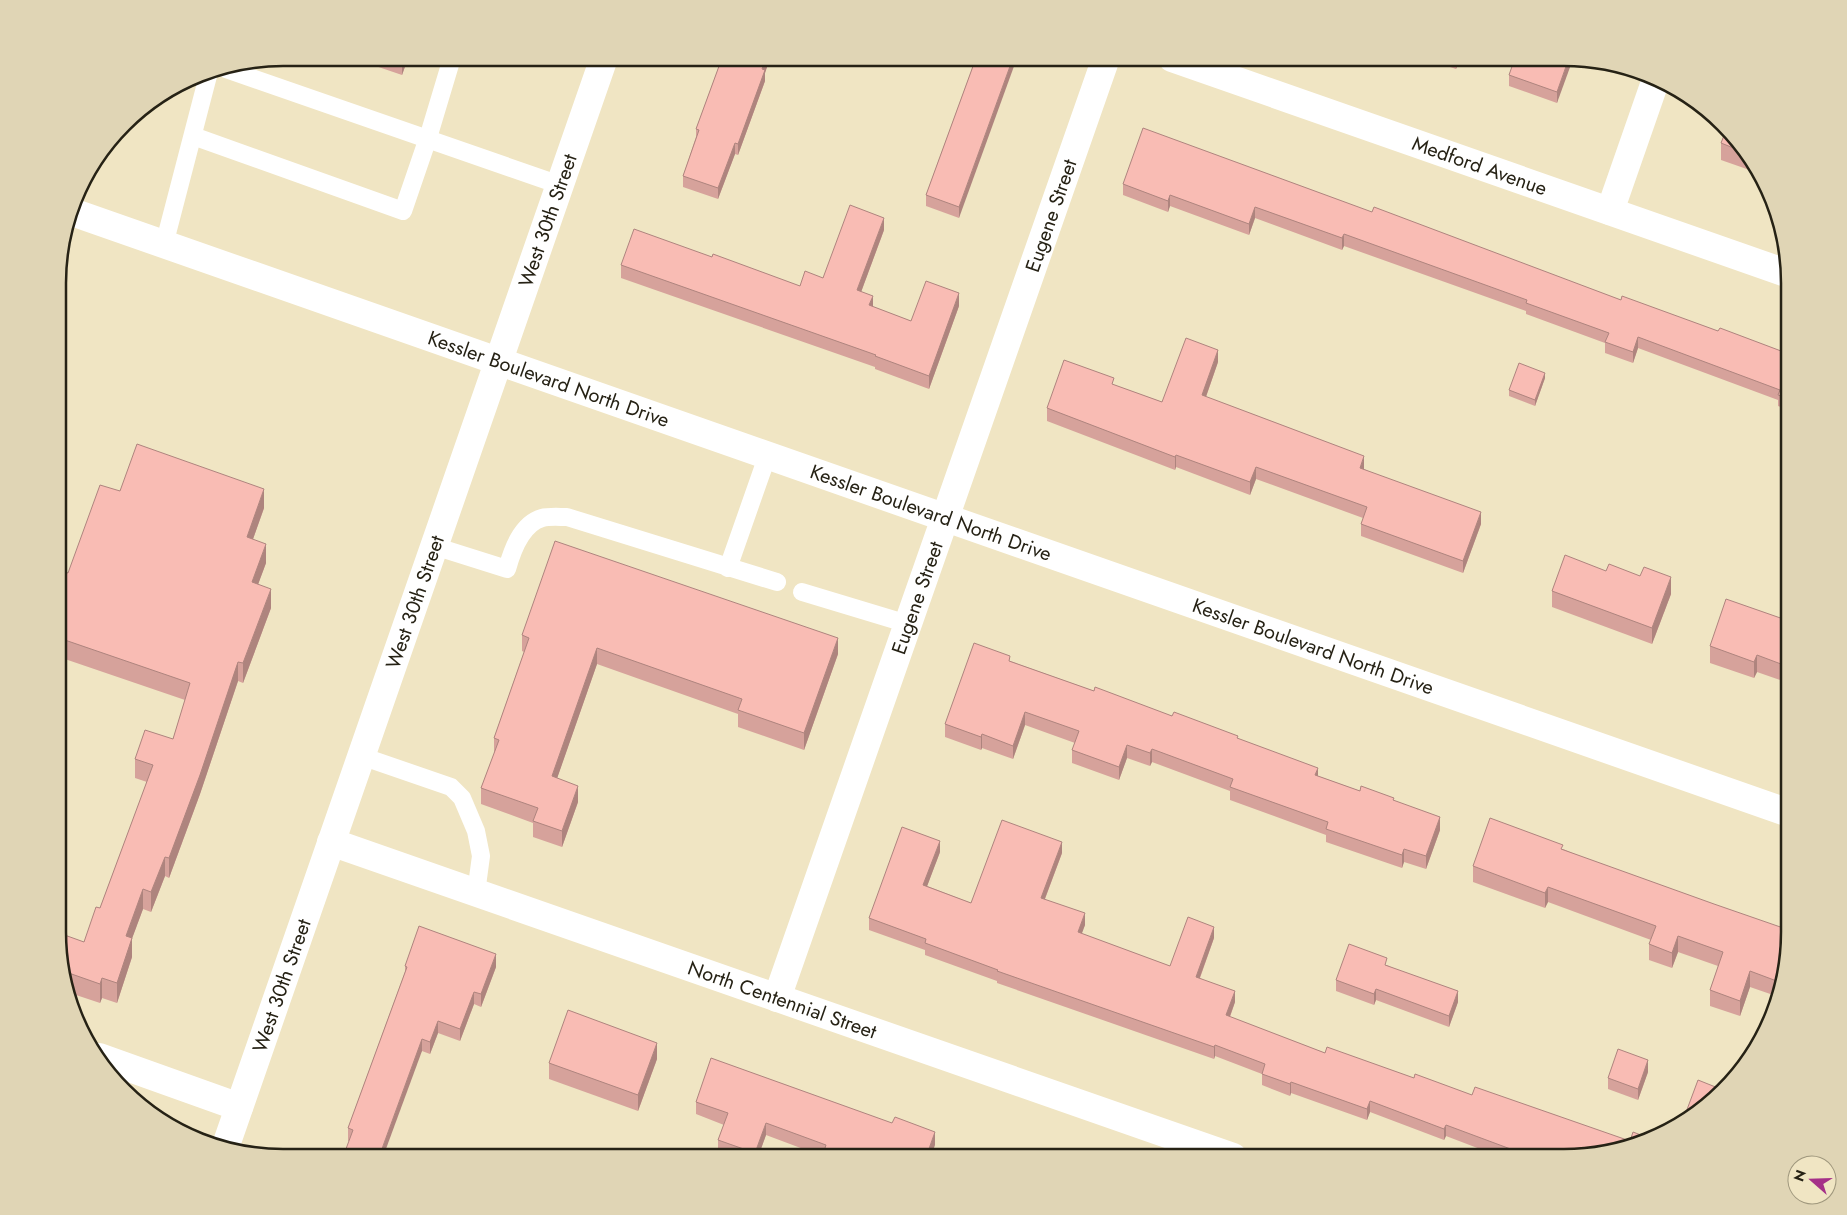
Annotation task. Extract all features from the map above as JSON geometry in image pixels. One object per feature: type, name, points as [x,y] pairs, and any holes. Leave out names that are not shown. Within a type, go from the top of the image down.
[{"type":"main road","name":"West 30th Street","points":[[227,1141],[601,66]]},
{"type":"main road","name":"Eugene Street","points":[[777,998],[1103,66]]},
{"type":"main road","name":"Medford Avenue","points":[[1195,66],[1780,271]]},
{"type":"main road","points":[[1610,211],[1654,86]]},
{"type":"main road","name":"Kessler Boulevard North Drive","points":[[78,214],[1781,809]]},
{"type":"main road","name":"North Centennial Street","points":[[331,842],[1210,1149]]},
{"type":"main road","points":[[108,1060],[239,1107]]},
{"type":"lane","points":[[193,136],[403,211],[450,66]]},
{"type":"lane","points":[[234,72],[428,138],[560,186]]},
{"type":"lane","points":[[164,245],[207,80]]},
{"type":"lane","points":[[728,568],[768,454]]},
{"type":"lane","points":[[434,546],[506,569],[514,545],[528,528],[541,518],[566,517],[777,582]]},
{"type":"lane","points":[[802,592],[908,624]]},
{"type":"lane","points":[[361,756],[451,787],[462,798],[476,831],[481,856],[476,893]]},
{"type":"building","points":[[719,66],[763,66],[762,69],[765,70],[738,144],[735,143],[718,188],[683,176],[699,130],[696,129]]},
{"type":"building","points":[[973,66],[1010,66],[959,207],[926,195]]},
{"type":"building","points":[[1512,66],[1566,66],[1557,92],[1509,75]]},
{"type":"building","points":[[1143,128],[1372,212],[1374,207],[1621,300],[1622,296],[1718,331],[1720,328],[1781,351],[1781,396],[1778,395],[1780,390],[1638,337],[1633,352],[1605,342],[1609,333],[1526,303],[1527,300],[1344,234],[1342,238],[1255,207],[1249,224],[1170,195],[1168,201],[1123,184]]},
{"type":"building","points":[[1724,137],[1734,148],[1721,143]]},
{"type":"building","points":[[850,205],[884,218],[857,290],[873,296],[869,305],[911,321],[926,281],[959,293],[929,376],[876,355],[621,265],[634,229],[712,257],[713,254],[800,286],[805,271],[823,278]]},
{"type":"building","points":[[1186,338],[1218,350],[1202,395],[1364,456],[1360,468],[1481,512],[1463,561],[1361,524],[1367,507],[1256,467],[1250,482],[1176,455],[1175,457],[1047,408],[1064,360],[1114,378],[1112,384],[1162,402]]},
{"type":"building","points":[[1519,363],[1545,373],[1535,400],[1509,390]]},
{"type":"building","points":[[137,444],[264,489],[247,537],[266,544],[252,582],[271,589],[243,663],[238,662],[200,775],[169,858],[165,857],[151,892],[143,889],[126,936],[132,938],[117,983],[102,978],[100,984],[70,973],[66,936],[84,942],[96,907],[100,908],[153,765],[135,759],[145,730],[173,739],[190,683],[66,640],[66,572],[68,573],[100,485],[120,491]]},
{"type":"building","points":[[555,541],[838,638],[804,733],[738,710],[742,699],[597,648],[552,776],[578,786],[562,831],[533,821],[538,808],[481,788],[499,740],[494,738],[529,638],[522,635]]},
{"type":"building","points":[[1565,555],[1606,571],[1609,564],[1640,576],[1644,567],[1671,577],[1652,628],[1552,591]]},
{"type":"building","points":[[1726,599],[1781,618],[1781,664],[1757,655],[1754,662],[1710,646]]},
{"type":"building","points":[[974,643],[1010,656],[1009,661],[1094,691],[1095,687],[1172,716],[1174,712],[1318,768],[1315,775],[1360,791],[1361,786],[1440,817],[1426,856],[1404,849],[1402,855],[1326,829],[1328,822],[1230,787],[1233,779],[1152,749],[1150,753],[1127,745],[1119,767],[1072,750],[1079,731],[1025,712],[1013,746],[982,734],[981,737],[945,724]]},
{"type":"building","points":[[1490,818],[1563,845],[1561,849],[1781,927],[1779,961],[1775,980],[1750,971],[1740,1001],[1710,990],[1723,952],[1678,936],[1672,953],[1649,944],[1656,926],[1548,887],[1545,893],[1473,866]]},
{"type":"building","points":[[1002,820],[1062,842],[1041,898],[1085,913],[1078,932],[1170,966],[1188,917],[1214,927],[1196,977],[1235,991],[1226,1015],[1325,1053],[1327,1047],[1414,1078],[1415,1074],[1472,1095],[1475,1087],[1625,1139],[1593,1147],[1510,1149],[1446,1125],[1444,1129],[1370,1101],[1367,1109],[1291,1082],[1290,1084],[1262,1074],[1265,1064],[1215,1045],[1214,1047],[997,971],[925,943],[926,939],[869,918],[902,827],[940,841],[923,885],[971,903]]},
{"type":"building","points":[[419,926],[496,954],[481,994],[474,992],[460,1029],[438,1021],[430,1042],[422,1039],[382,1149],[346,1149],[353,1130],[348,1128],[407,967],[405,966]]},
{"type":"building","points":[[1349,944],[1387,958],[1385,965],[1458,991],[1449,1016],[1376,989],[1374,994],[1336,980]]},
{"type":"building","points":[[568,1010],[657,1043],[638,1095],[549,1063]]},
{"type":"building","points":[[1618,1049],[1648,1060],[1638,1089],[1608,1078]]},
{"type":"building","points":[[711,1058],[892,1123],[895,1117],[935,1132],[929,1149],[825,1149],[826,1145],[766,1123],[756,1149],[744,1149],[718,1140],[728,1113],[696,1102]]},
{"type":"building","points":[[1698,1080],[1715,1087],[1707,1095],[1686,1111]]},
{"type":"building","points":[[1633,1132],[1640,1135],[1631,1138]]}]
